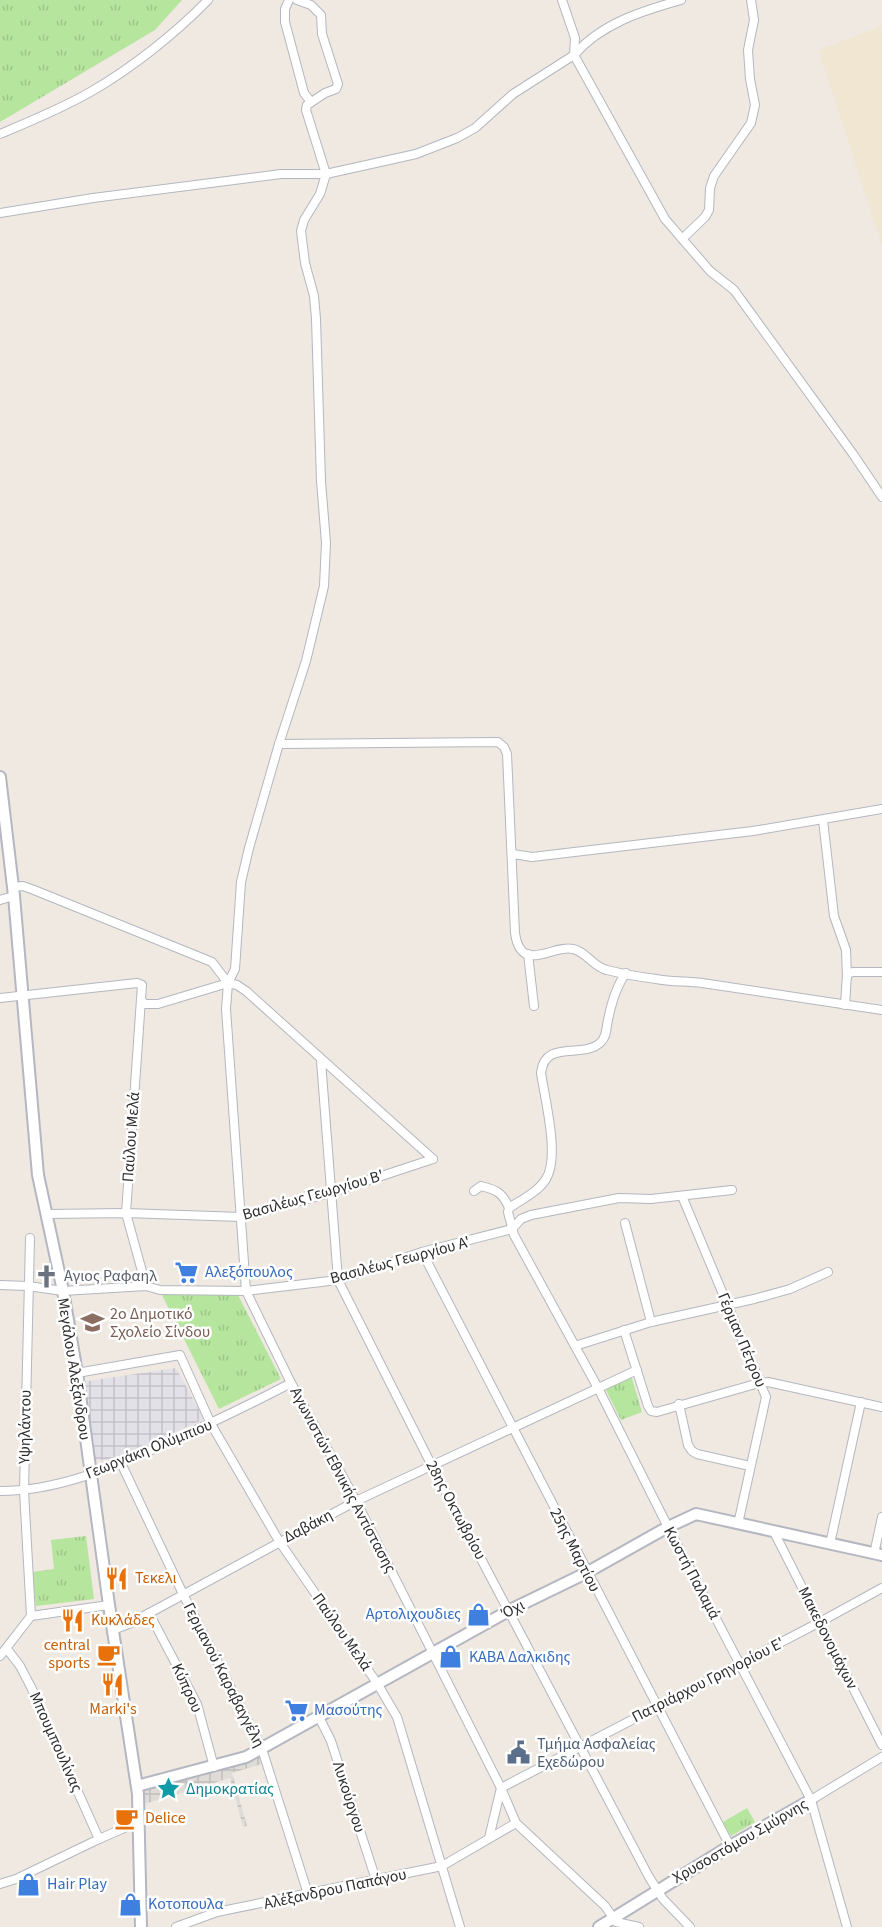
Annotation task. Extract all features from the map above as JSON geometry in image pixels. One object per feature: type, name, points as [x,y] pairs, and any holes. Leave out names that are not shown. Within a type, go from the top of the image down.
[{"type":"street","points":[[0,134],[43,116],[93,90],[165,39],[208,0]]},
{"type":"street","points":[[289,0],[285,9],[285,22],[304,93],[311,102]]},
{"type":"street","points":[[297,0],[311,5],[321,15],[322,34],[338,84],[336,89],[311,102],[306,110],[326,174]]},
{"type":"street","points":[[562,0],[575,38],[574,55],[665,219],[710,271],[734,290],[882,497]]},
{"type":"street","points":[[0,213],[93,198],[281,174],[326,174],[416,154],[457,138],[475,128],[513,94],[574,55],[589,40],[632,15],[681,0]]},
{"type":"street","points":[[682,240],[705,217],[709,210],[710,188],[714,176],[751,123],[755,105],[748,50],[754,20],[751,0]]},
{"type":"street","name":"Αγωνιστών Εθνικής Αντίστασης","points":[[326,174],[320,194],[304,220],[301,231],[304,263],[314,296],[316,319],[321,481],[326,543],[324,586],[306,661],[279,744],[241,882],[235,969],[228,983],[226,1009],[246,1291],[291,1383],[356,1501],[501,1788],[516,1823],[606,1906],[613,1919]]},
{"type":"street","points":[[279,744],[498,742],[502,744],[507,754],[516,941],[519,947],[528,954],[546,955],[571,948],[578,950],[599,968],[657,980],[700,983],[882,1010]]},
{"type":"street","name":"Μεγάλου Αλεξάνδρου","points":[[0,777],[14,891],[38,1174],[63,1290],[77,1373],[90,1476],[137,1786],[141,1927]]},
{"type":"street","points":[[513,854],[532,857],[753,831],[882,809]]},
{"type":"street","points":[[823,820],[834,916],[846,950],[845,1005]]},
{"type":"street","points":[[0,900],[23,886],[34,890],[212,962],[228,983]]},
{"type":"street","points":[[528,954],[534,1006]]},
{"type":"street","points":[[847,976],[853,972],[882,972]]},
{"type":"street","points":[[509,1208],[539,1188],[550,1172],[552,1146],[541,1073],[545,1059],[555,1053],[590,1047],[602,1041],[620,981],[626,973]]},
{"type":"street","name":"Παύλου Μελά","points":[[23,995],[137,983],[142,986],[126,1213],[146,1286]]},
{"type":"street","points":[[141,1000],[145,1004],[158,1004],[228,983],[237,985],[321,1060]]},
{"type":"street","points":[[0,998],[23,995]]},
{"type":"street","name":"Βασιλέως Γεωργίου Β'","points":[[46,1214],[126,1213],[241,1217],[330,1193],[433,1159],[321,1060]]},
{"type":"street","name":"28ης Οκτωβρίου","points":[[321,1060],[338,1280],[432,1466],[657,1890],[690,1927]]},
{"type":"street","points":[[474,1191],[481,1186],[496,1190],[504,1197],[509,1208],[512,1229]]},
{"type":"street","name":"Βασιλέως Γεωργίου Α'","points":[[0,1285],[63,1290],[146,1286],[160,1290],[246,1291],[338,1280],[422,1252],[512,1229],[521,1219],[531,1215],[619,1198],[651,1199],[732,1190]]},
{"type":"street","name":"Γέρμαν Πέτρου","points":[[682,1196],[759,1383],[764,1390],[766,1402],[738,1524]]},
{"type":"street","points":[[625,1223],[651,1322]]},
{"type":"street","name":"Κωστή Παλαμά","points":[[512,1229],[598,1388],[811,1800],[847,1927]]},
{"type":"street","name":"Υψηλάντου","points":[[30,1238],[24,1491],[31,1616]]},
{"type":"street","name":"25ης Μαρτίου","points":[[422,1252],[586,1573],[730,1846]]},
{"type":"street","points":[[575,1346],[651,1322],[754,1299],[790,1288],[828,1272]]},
{"type":"street","points":[[624,1330],[651,1411],[657,1412],[759,1383],[777,1384],[882,1407]]},
{"type":"street","name":"Παύλου Μελά","points":[[77,1373],[180,1355],[211,1424],[279,1541],[398,1716],[460,1927]]},
{"type":"street","name":"Δαβάκη","points":[[113,1630],[356,1501],[637,1370]]},
{"type":"street","name":"Γεωργάκη Ολύμπιου","points":[[0,1491],[24,1491],[90,1476],[211,1424],[291,1383]]},
{"type":"street","points":[[830,1544],[861,1402]]},
{"type":"street","points":[[679,1404],[688,1445],[692,1451],[750,1466]]},
{"type":"street","name":"Γερμανού Καραβαγγέλη","points":[[122,1463],[183,1594],[262,1749],[308,1894]]},
{"type":"street","name":"Όχι","points":[[262,1749],[432,1652],[696,1514],[878,1554]]},
{"type":"street","points":[[878,1554],[882,1517]]},
{"type":"street","name":"Μακεδονομάχων","points":[[774,1532],[882,1745]]},
{"type":"street","name":"Πατριάρχου Γρηγορίου Ε'","points":[[501,1788],[820,1623],[882,1588]]},
{"type":"street","points":[[0,1656],[31,1616],[109,1605]]},
{"type":"street","name":"Κύπρου","points":[[149,1612],[197,1704],[214,1767]]},
{"type":"street","name":"Μπουμπουλίνας","points":[[7,1649],[20,1666],[31,1687],[99,1839]]},
{"type":"street","name":"Λυκούργου","points":[[318,1715],[331,1741],[375,1880]]},
{"type":"street","points":[[137,1786],[214,1767],[244,1758],[262,1749]]},
{"type":"street","name":"Χρυσοστόμου Σμύρνης","points":[[599,1927],[730,1846],[882,1757]]},
{"type":"street","points":[[489,1838],[501,1788]]},
{"type":"street","points":[[0,1884],[16,1879],[138,1822]]},
{"type":"street","name":"Αλέξανδρου Παπάγου","points":[[176,1927],[217,1912],[442,1866],[516,1823]]},
{"type":"street","points":[[613,1919],[639,1927]]},
{"type":"shaded area","points":[[882,26],[882,246],[819,50]]},
{"type":"shaded area","points":[[176,1368],[204,1419],[118,1459],[93,1461],[81,1382]]},
{"type":"shaded area","name":"Δημοκρατίας","points":[[259,1754],[262,1764],[232,1773],[247,1826],[243,1827],[230,1778],[144,1804],[143,1783]]},
{"type":"green space","points":[[0,0],[182,0],[155,30],[0,122]]},
{"type":"green space","points":[[162,1295],[238,1295],[281,1379],[219,1409]]},
{"type":"green space","points":[[631,1375],[642,1412],[621,1420],[605,1388]]},
{"type":"green space","points":[[86,1536],[94,1599],[36,1606],[32,1572],[54,1569],[51,1540]]},
{"type":"green space","points":[[747,1808],[755,1822],[731,1836],[723,1822]]},
{"type":"place","name":"Αλεξόπουλος","points":[[187,1272]]},
{"type":"place","name":"Αγιος Ραφαηλ","points":[[46,1276]]},
{"type":"place","name":"2o Δημοτικό Σχολείο Σίνδου","points":[[92,1323]]},
{"type":"place","name":"Τεκελι","points":[[117,1578]]},
{"type":"place","name":"Αρτολιχουδιες","points":[[479,1614]]},
{"type":"place","name":"Κυκλάδες","points":[[73,1620]]},
{"type":"place","name":"central sports","points":[[108,1654]]},
{"type":"place","name":"ΚΑΒΑ Δαλκιδης","points":[[451,1657]]},
{"type":"place","name":"Marki's","points":[[113,1684]]},
{"type":"place","name":"Μασούτης","points":[[296,1710]]},
{"type":"place","name":"Τμήμα Ασφαλείας Εχεδώρου","points":[[519,1753]]},
{"type":"place","name":"Δημοκρατίας","points":[[168,1789]]},
{"type":"place","name":"Delice","points":[[127,1818]]},
{"type":"place","name":"Hair Play","points":[[29,1884]]},
{"type":"place","name":"Κοτοπουλα","points":[[130,1904]]}]
